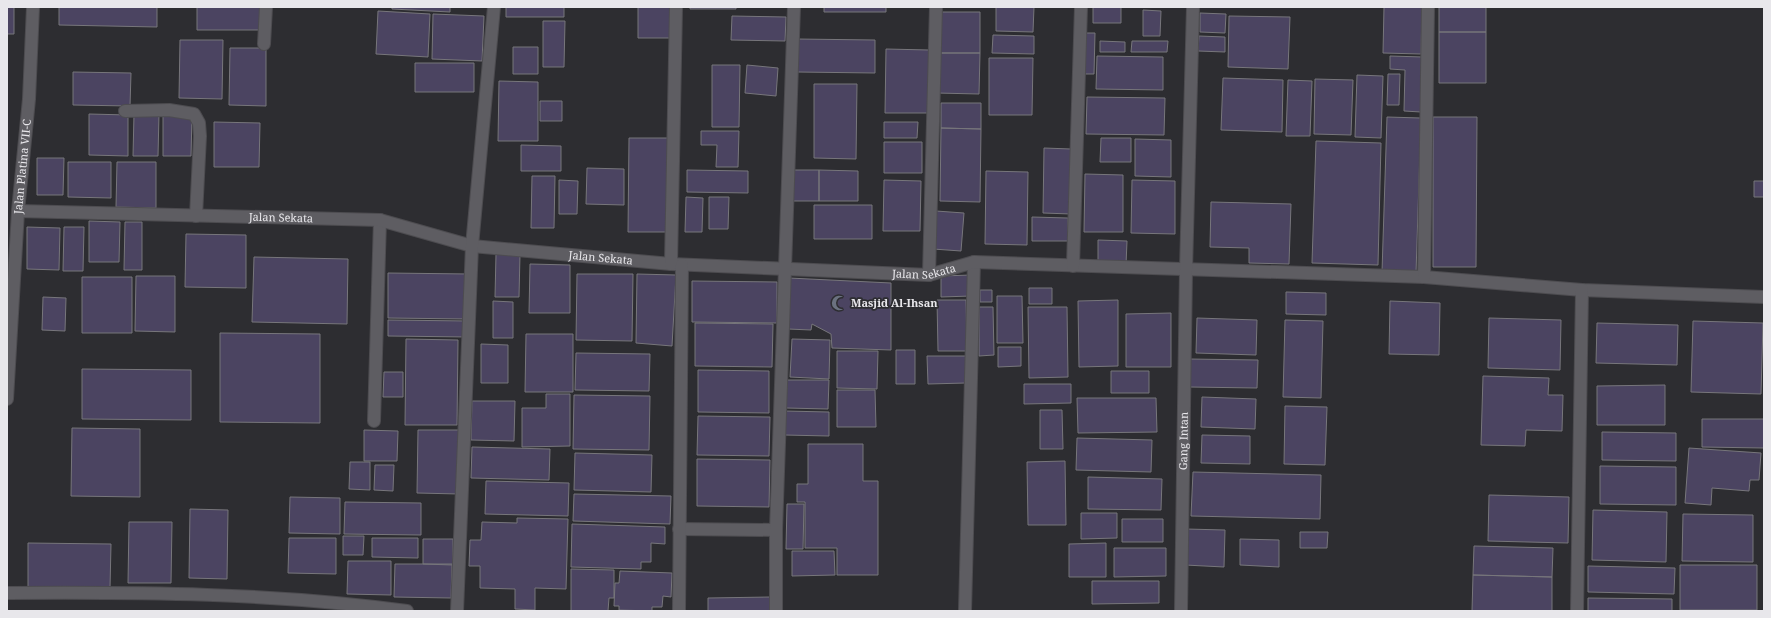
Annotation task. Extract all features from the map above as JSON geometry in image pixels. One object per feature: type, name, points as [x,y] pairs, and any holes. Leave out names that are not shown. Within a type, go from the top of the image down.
[{"type":"street","name":"Jalan Platina VII-C","points":[[7,391],[18,211],[29,99],[33,7]]},
{"type":"street","points":[[264,44],[266,7]]},
{"type":"street","points":[[457,611],[472,246],[494,7]]},
{"type":"street","points":[[676,7],[676,264],[679,611]]},
{"type":"street","points":[[776,611],[776,530],[794,7]]},
{"type":"street","points":[[929,275],[936,7]]},
{"type":"street","points":[[1073,266],[1081,7]]},
{"type":"street","name":"Gang Intan","points":[[1181,611],[1186,270],[1193,7]]},
{"type":"street","points":[[1424,277],[1428,7]]},
{"type":"street","points":[[125,111],[169,110],[194,114],[199,123],[200,136],[196,216]]},
{"type":"street","name":"Jalan Sekata","points":[[18,211],[380,220],[472,246],[676,264],[929,275],[974,262],[1424,277],[1582,290],[1764,297]]},
{"type":"street","points":[[374,421],[380,220]]},
{"type":"street","points":[[965,611],[974,262]]},
{"type":"street","points":[[1577,611],[1582,290]]},
{"type":"street","points":[[679,529],[776,530]]},
{"type":"street","points":[[7,594],[126,592],[229,596],[407,611]]},
{"type":"building","points":[[7,7],[14,7],[14,34],[7,34]]},
{"type":"building","points":[[59,7],[157,7],[157,27],[59,25]]},
{"type":"building","points":[[197,7],[262,7],[262,30],[197,30]]},
{"type":"building","points":[[392,7],[450,7],[450,12],[392,9]]},
{"type":"building","points":[[506,7],[564,7],[564,17],[506,17]]},
{"type":"building","points":[[638,7],[672,7],[672,38],[638,38]]},
{"type":"building","points":[[690,7],[736,7],[736,9],[690,9]]},
{"type":"building","points":[[824,7],[886,7],[886,12],[824,12]]},
{"type":"building","points":[[996,7],[1034,7],[1033,32],[996,31]]},
{"type":"building","points":[[1093,7],[1121,7],[1121,23],[1093,23]]},
{"type":"building","points":[[1384,7],[1422,7],[1421,54],[1383,53]]},
{"type":"building","points":[[1439,7],[1486,7],[1486,32],[1439,32]]},
{"type":"building","points":[[1143,10],[1161,11],[1160,36],[1143,36]]},
{"type":"building","points":[[378,11],[430,14],[428,57],[376,54]]},
{"type":"building","points":[[937,12],[980,12],[980,53],[936,53]]},
{"type":"building","points":[[1200,13],[1226,14],[1225,33],[1200,32]]},
{"type":"building","points":[[433,14],[484,16],[482,61],[432,59]]},
{"type":"building","points":[[732,16],[786,17],[785,41],[731,40]]},
{"type":"building","points":[[1229,16],[1290,17],[1288,69],[1228,67]]},
{"type":"building","points":[[543,21],[565,21],[564,67],[543,67]]},
{"type":"building","points":[[1439,32],[1486,32],[1486,83],[1439,83]]},
{"type":"building","points":[[1083,33],[1095,33],[1094,74],[1083,74]]},
{"type":"building","points":[[993,35],[1034,36],[1034,54],[992,53]]},
{"type":"building","points":[[1199,36],[1225,37],[1225,52],[1198,51]]},
{"type":"building","points":[[797,39],[875,40],[875,73],[797,72]]},
{"type":"building","points":[[180,40],[223,40],[222,99],[179,98]]},
{"type":"building","points":[[1100,41],[1125,42],[1125,52],[1100,52]]},
{"type":"building","points":[[1132,41],[1168,41],[1167,52],[1131,52]]},
{"type":"building","points":[[513,47],[538,47],[538,74],[513,74]]},
{"type":"building","points":[[230,48],[266,48],[266,106],[229,105]]},
{"type":"building","points":[[886,49],[929,50],[928,113],[885,113]]},
{"type":"building","points":[[936,53],[980,53],[979,94],[936,93]]},
{"type":"building","points":[[1097,56],[1163,57],[1163,90],[1096,89]]},
{"type":"building","points":[[1390,56],[1423,57],[1421,112],[1404,111],[1405,70],[1390,69]]},
{"type":"building","points":[[989,58],[1033,58],[1032,115],[989,115]]},
{"type":"building","points":[[415,63],[474,63],[474,92],[415,92]]},
{"type":"building","points":[[712,65],[740,65],[739,127],[712,127]]},
{"type":"building","points":[[747,65],[778,68],[776,96],[745,93]]},
{"type":"building","points":[[73,72],[131,73],[130,106],[73,105]]},
{"type":"building","points":[[1388,74],[1400,74],[1399,105],[1387,105]]},
{"type":"building","points":[[1357,75],[1383,76],[1381,138],[1355,137]]},
{"type":"building","points":[[1223,78],[1283,80],[1282,132],[1221,130]]},
{"type":"building","points":[[1315,79],[1353,80],[1351,135],[1314,134]]},
{"type":"building","points":[[1288,80],[1312,81],[1310,136],[1286,136]]},
{"type":"building","points":[[499,81],[538,82],[538,141],[498,141]]},
{"type":"building","points":[[814,84],[857,84],[856,159],[814,158]]},
{"type":"building","points":[[1087,97],[1165,98],[1164,135],[1086,134]]},
{"type":"building","points":[[540,101],[562,101],[562,121],[540,121]]},
{"type":"building","points":[[941,103],[981,103],[981,129],[941,128]]},
{"type":"building","points":[[89,114],[128,115],[128,156],[89,155]]},
{"type":"building","points":[[134,114],[159,114],[158,156],[133,156]]},
{"type":"building","points":[[163,116],[192,116],[191,156],[163,156]]},
{"type":"building","points":[[1387,117],[1421,118],[1416,273],[1382,272]]},
{"type":"building","points":[[1433,117],[1477,117],[1476,267],[1433,267]]},
{"type":"building","points":[[214,122],[260,123],[259,167],[214,167]]},
{"type":"building","points":[[884,122],[918,122],[917,138],[884,138]]},
{"type":"building","points":[[941,128],[981,129],[980,202],[940,201]]},
{"type":"building","points":[[701,131],[739,131],[738,167],[716,167],[717,145],[701,145]]},
{"type":"building","points":[[629,138],[671,138],[670,232],[628,232]]},
{"type":"building","points":[[1101,138],[1131,138],[1131,162],[1100,162]]},
{"type":"building","points":[[1135,139],[1171,140],[1171,177],[1135,176]]},
{"type":"building","points":[[1316,141],[1381,143],[1378,265],[1312,263]]},
{"type":"building","points":[[884,142],[922,142],[922,173],[884,173]]},
{"type":"building","points":[[521,145],[561,146],[561,171],[521,171]]},
{"type":"building","points":[[1044,148],[1071,149],[1071,214],[1043,213]]},
{"type":"building","points":[[37,158],[64,158],[63,195],[37,195]]},
{"type":"building","points":[[68,162],[111,162],[111,198],[68,197]]},
{"type":"building","points":[[117,162],[156,162],[156,208],[116,207]]},
{"type":"building","points":[[587,168],[624,169],[624,205],[586,204]]},
{"type":"building","points":[[687,170],[748,171],[748,193],[687,192]]},
{"type":"building","points":[[790,170],[819,170],[819,201],[790,201]]},
{"type":"building","points":[[819,170],[858,171],[858,201],[819,201]]},
{"type":"building","points":[[986,171],[1028,172],[1027,245],[985,244]]},
{"type":"building","points":[[1085,174],[1123,175],[1123,232],[1084,232]]},
{"type":"building","points":[[532,176],[555,176],[554,228],[531,228]]},
{"type":"building","points":[[559,180],[578,181],[577,214],[559,214]]},
{"type":"building","points":[[884,180],[921,181],[920,231],[883,231]]},
{"type":"building","points":[[1132,180],[1175,181],[1175,234],[1131,233]]},
{"type":"building","points":[[1754,181],[1764,181],[1764,197],[1754,197]]},
{"type":"building","points":[[686,197],[703,198],[702,232],[685,232]]},
{"type":"building","points":[[709,197],[729,197],[728,229],[709,229]]},
{"type":"building","points":[[1211,202],[1291,204],[1289,264],[1249,263],[1249,248],[1210,247]]},
{"type":"building","points":[[814,205],[872,205],[872,239],[814,239]]},
{"type":"building","points":[[936,211],[964,213],[961,251],[933,249]]},
{"type":"building","points":[[1032,217],[1068,218],[1068,241],[1032,241]]},
{"type":"building","points":[[89,221],[120,222],[119,262],[89,262]]},
{"type":"building","points":[[125,222],[142,222],[142,270],[124,270]]},
{"type":"building","points":[[27,227],[60,228],[59,270],[27,269]]},
{"type":"building","points":[[64,227],[84,227],[83,271],[63,271]]},
{"type":"building","points":[[186,234],[246,235],[246,288],[185,287]]},
{"type":"building","points":[[1098,240],[1127,241],[1126,265],[1098,265]]},
{"type":"building","points":[[496,254],[520,254],[519,297],[495,297]]},
{"type":"building","points":[[254,257],[348,259],[347,324],[252,322]]},
{"type":"building","points":[[530,264],[570,265],[570,313],[529,313]]},
{"type":"building","points":[[388,273],[469,274],[468,319],[388,318]]},
{"type":"building","points":[[577,274],[633,274],[632,341],[576,340]]},
{"type":"building","points":[[637,274],[676,275],[672,346],[636,343]]},
{"type":"building","points":[[971,275],[971,296],[941,297],[941,276]]},
{"type":"building","points":[[136,276],[175,276],[175,332],[135,331]]},
{"type":"building","points":[[82,277],[132,277],[132,333],[82,333]]},
{"type":"building","name":"Masjid Al-Ihsan","points":[[789,278],[891,283],[891,350],[832,348],[831,334],[812,324],[811,330],[788,329]]},
{"type":"building","points":[[692,281],[777,282],[777,323],[692,322]]},
{"type":"building","points":[[1029,288],[1052,288],[1052,304],[1029,304]]},
{"type":"building","points":[[980,290],[992,290],[992,302],[980,302]]},
{"type":"building","points":[[1286,292],[1326,293],[1326,315],[1286,314]]},
{"type":"building","points":[[997,296],[1022,296],[1023,343],[997,343]]},
{"type":"building","points":[[43,297],[66,298],[65,331],[42,330]]},
{"type":"building","points":[[937,300],[966,300],[967,351],[938,351]]},
{"type":"building","points":[[1118,300],[1118,366],[1079,367],[1078,301]]},
{"type":"building","points":[[493,301],[513,302],[513,338],[493,338]]},
{"type":"building","points":[[1390,301],[1440,303],[1439,355],[1389,354]]},
{"type":"building","points":[[979,307],[993,307],[994,355],[979,356]]},
{"type":"building","points":[[1028,307],[1067,307],[1068,377],[1029,378]]},
{"type":"building","points":[[1171,313],[1171,367],[1126,367],[1126,314]]},
{"type":"building","points":[[1197,318],[1257,320],[1256,355],[1196,353]]},
{"type":"building","points":[[1489,318],[1561,320],[1560,370],[1488,368]]},
{"type":"building","points":[[388,320],[468,321],[468,337],[388,336]]},
{"type":"building","points":[[1285,320],[1323,321],[1321,398],[1283,397]]},
{"type":"building","points":[[1693,321],[1763,323],[1761,394],[1691,392]]},
{"type":"building","points":[[695,323],[773,324],[772,367],[695,366]]},
{"type":"building","points":[[1597,323],[1678,325],[1677,365],[1596,363]]},
{"type":"building","points":[[220,333],[320,334],[320,423],[220,422]]},
{"type":"building","points":[[526,334],[573,334],[573,392],[525,392]]},
{"type":"building","points":[[406,339],[458,340],[457,425],[405,425]]},
{"type":"building","points":[[792,339],[830,340],[829,379],[790,377]]},
{"type":"building","points":[[481,344],[508,345],[508,383],[481,383]]},
{"type":"building","points":[[998,347],[1021,347],[1021,366],[998,367]]},
{"type":"building","points":[[896,350],[915,350],[915,384],[896,384]]},
{"type":"building","points":[[837,351],[878,351],[877,389],[837,388]]},
{"type":"building","points":[[576,353],[650,354],[649,391],[575,390]]},
{"type":"building","points":[[927,356],[966,356],[966,383],[928,384]]},
{"type":"building","points":[[1189,359],[1258,360],[1257,388],[1189,387]]},
{"type":"building","points":[[82,369],[191,370],[191,420],[82,419]]},
{"type":"building","points":[[698,370],[769,371],[769,413],[698,412]]},
{"type":"building","points":[[1111,371],[1149,371],[1149,393],[1111,393]]},
{"type":"building","points":[[384,372],[403,372],[403,397],[383,397]]},
{"type":"building","points":[[1483,376],[1549,378],[1548,395],[1563,395],[1562,431],[1526,430],[1525,446],[1481,445]]},
{"type":"building","points":[[787,380],[829,380],[828,409],[786,408]]},
{"type":"building","points":[[1024,384],[1071,384],[1071,403],[1024,404]]},
{"type":"building","points":[[1665,385],[1665,425],[1597,425],[1597,386]]},
{"type":"building","points":[[837,390],[875,390],[876,427],[837,427]]},
{"type":"building","points":[[546,394],[570,394],[570,446],[522,447],[522,408],[546,408]]},
{"type":"building","points":[[574,395],[650,396],[649,450],[573,449]]},
{"type":"building","points":[[1202,397],[1256,399],[1255,429],[1201,427]]},
{"type":"building","points":[[1077,398],[1156,398],[1157,432],[1078,433]]},
{"type":"building","points":[[472,401],[515,401],[514,441],[471,440]]},
{"type":"building","points":[[1285,406],[1327,407],[1325,465],[1284,464]]},
{"type":"building","points":[[1040,410],[1062,410],[1063,449],[1040,449]]},
{"type":"building","points":[[784,411],[829,412],[829,436],[784,435]]},
{"type":"building","points":[[698,416],[770,417],[769,456],[697,455]]},
{"type":"building","points":[[1702,419],[1764,419],[1764,448],[1702,447]]},
{"type":"building","points":[[72,428],[140,429],[140,497],[71,496]]},
{"type":"building","points":[[364,430],[398,431],[397,461],[364,461]]},
{"type":"building","points":[[418,430],[460,430],[459,494],[417,493]]},
{"type":"building","points":[[1602,432],[1676,433],[1676,461],[1602,460]]},
{"type":"building","points":[[1202,435],[1250,436],[1250,464],[1201,463]]},
{"type":"building","points":[[1077,438],[1152,440],[1151,472],[1076,470]]},
{"type":"building","points":[[808,444],[863,444],[863,481],[878,481],[878,575],[837,575],[837,548],[805,548],[805,502],[797,502],[797,484],[808,484]]},
{"type":"building","points":[[472,447],[550,449],[549,480],[471,478]]},
{"type":"building","points":[[1689,448],[1761,453],[1759,480],[1750,480],[1749,491],[1712,488],[1711,505],[1685,503]]},
{"type":"building","points":[[575,453],[652,455],[651,492],[574,490]]},
{"type":"building","points":[[697,459],[770,460],[769,507],[697,506]]},
{"type":"building","points":[[1065,461],[1066,525],[1028,525],[1027,462]]},
{"type":"building","points":[[350,462],[370,462],[370,490],[349,489]]},
{"type":"building","points":[[375,465],[394,465],[393,491],[374,490]]},
{"type":"building","points":[[1600,466],[1676,467],[1676,505],[1600,504]]},
{"type":"building","points":[[1193,472],[1321,475],[1320,519],[1191,516]]},
{"type":"building","points":[[1088,477],[1162,479],[1161,510],[1088,509]]},
{"type":"building","points":[[486,481],[569,483],[568,516],[485,514]]},
{"type":"building","points":[[574,494],[671,496],[670,524],[573,521]]},
{"type":"building","points":[[1489,495],[1569,497],[1568,543],[1488,541]]},
{"type":"building","points":[[290,497],[340,498],[340,534],[289,533]]},
{"type":"building","points":[[345,502],[421,503],[421,535],[344,534]]},
{"type":"building","points":[[787,504],[804,504],[803,549],[786,549]]},
{"type":"building","points":[[190,509],[228,510],[227,579],[189,578]]},
{"type":"building","points":[[1593,510],[1667,512],[1666,562],[1592,560]]},
{"type":"building","points":[[1081,513],[1117,513],[1117,538],[1081,539]]},
{"type":"building","points":[[1683,514],[1753,515],[1753,562],[1682,561]]},
{"type":"building","points":[[517,518],[568,519],[566,589],[535,588],[535,610],[515,609],[515,589],[480,588],[480,566],[469,566],[470,540],[481,540],[482,522],[517,523]]},
{"type":"building","points":[[1122,519],[1163,519],[1163,542],[1122,542]]},
{"type":"building","points":[[129,522],[172,522],[171,583],[128,583]]},
{"type":"building","points":[[572,524],[665,527],[665,544],[651,543],[651,562],[641,562],[641,569],[571,567]]},
{"type":"building","points":[[1186,529],[1225,530],[1224,567],[1185,565]]},
{"type":"building","points":[[1300,532],[1328,532],[1327,548],[1300,548]]},
{"type":"building","points":[[343,536],[364,536],[363,555],[343,555]]},
{"type":"building","points":[[289,538],[336,538],[336,574],[288,573]]},
{"type":"building","points":[[372,538],[418,538],[418,558],[372,557]]},
{"type":"building","points":[[423,539],[453,539],[453,565],[423,564]]},
{"type":"building","points":[[1240,539],[1279,540],[1279,567],[1240,565]]},
{"type":"building","points":[[28,543],[111,544],[110,588],[28,587]]},
{"type":"building","points":[[1106,543],[1106,577],[1069,577],[1069,544]]},
{"type":"building","points":[[1474,546],[1553,548],[1552,577],[1473,575]]},
{"type":"building","points":[[1114,548],[1166,548],[1166,576],[1114,577]]},
{"type":"building","points":[[792,551],[834,551],[835,575],[792,576]]},
{"type":"building","points":[[348,561],[391,561],[391,595],[347,594]]},
{"type":"building","points":[[395,564],[452,564],[451,598],[394,597]]},
{"type":"building","points":[[1680,565],[1757,565],[1757,610],[1680,610]]},
{"type":"building","points":[[1588,566],[1675,568],[1674,594],[1588,592]]},
{"type":"building","points":[[571,569],[614,570],[614,598],[609,598],[608,611],[571,611]]},
{"type":"building","points":[[620,571],[672,573],[671,597],[663,596],[662,607],[652,607],[652,611],[619,610],[619,606],[614,606],[615,583],[619,583]]},
{"type":"building","points":[[1473,575],[1552,577],[1552,611],[1472,611]]},
{"type":"building","points":[[1092,581],[1159,581],[1159,603],[1092,604]]},
{"type":"building","points":[[770,597],[770,611],[708,611],[708,598]]},
{"type":"building","points":[[1588,598],[1672,599],[1672,611],[1588,611]]},
{"type":"place","name":"Masjid Al-Ihsan","points":[[839,303]]}]
